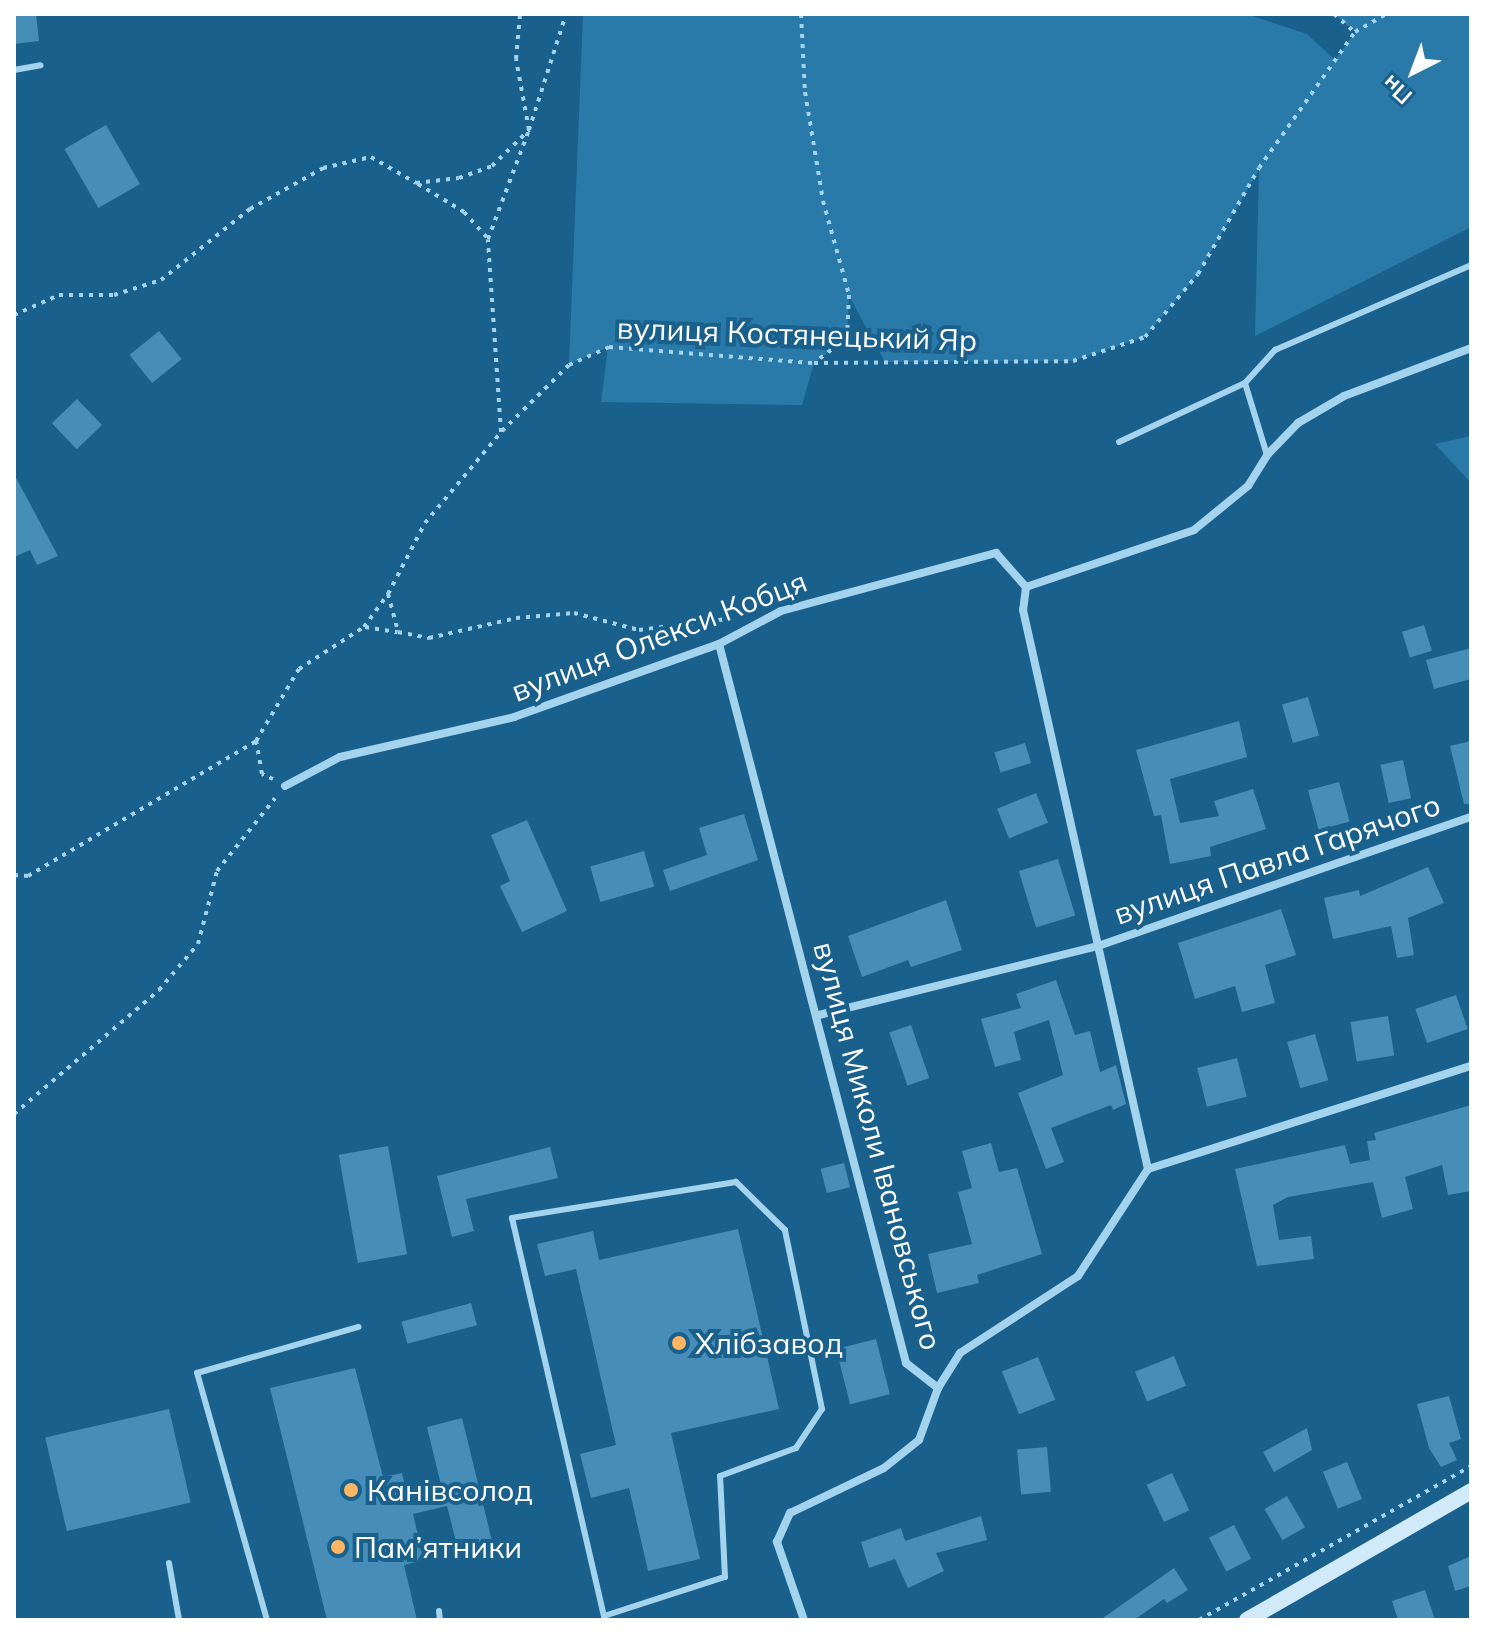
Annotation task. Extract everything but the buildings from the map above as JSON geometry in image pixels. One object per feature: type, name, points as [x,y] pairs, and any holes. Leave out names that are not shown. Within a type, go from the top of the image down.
[{"type":"street","points":[[1026,587],[1194,530],[1248,486],[1267,455],[1298,423],[1344,396],[1471,348]]},
{"type":"street","name":"вулиця Олекси Кобця","points":[[285,786],[340,757],[514,717],[719,644],[781,611],[996,553],[1026,587]]},
{"type":"street","name":"вулиця Павла Гарячого","points":[[1026,587],[1023,610],[1148,1169]]},
{"type":"street","name":"вулиця Миколи Івановського","points":[[719,644],[819,1015],[906,1363],[938,1388],[919,1440],[884,1468],[790,1513],[777,1542],[804,1620]]},
{"type":"street","name":"вулиця Павла Гарячого","points":[[819,1015],[1098,946],[1471,817]]},
{"type":"street","points":[[938,1388],[960,1353],[1078,1276],[1148,1169],[1471,1066]]},
{"type":"street","points":[[1247,1620],[1471,1491]]},
{"type":"lane","points":[[14,70],[41,65]]},
{"type":"lane","points":[[1119,442],[1245,383],[1275,350],[1471,265]]},
{"type":"lane","points":[[1245,383],[1267,455]]},
{"type":"lane","points":[[736,1182],[785,1230],[822,1409],[796,1448],[720,1476],[725,1577],[605,1618],[512,1218],[736,1182]]},
{"type":"lane","points":[[267,1620],[197,1373],[359,1327]]},
{"type":"lane","points":[[169,1563],[179,1620]]},
{"type":"lane","points":[[439,1611],[440,1620]]},
{"type":"path","points":[[520,14],[516,59],[529,130]]},
{"type":"path","points":[[14,875],[28,876],[256,741],[299,669],[364,627],[388,594],[425,523],[501,432],[488,239],[529,130],[566,14]]},
{"type":"path","points":[[801,14],[805,92],[823,201],[849,295],[847,338],[814,363]]},
{"type":"path","points":[[1334,14],[1355,32]]},
{"type":"path","name":"вулиця Костянецький Яр","points":[[501,432],[569,365],[609,347],[814,363],[1073,361],[1145,337],[1198,274],[1259,168],[1355,32],[1386,14]]},
{"type":"path","points":[[416,183],[459,178],[492,166],[529,130]]},
{"type":"path","points":[[14,315],[59,295],[114,295],[161,280],[250,209],[323,168],[371,157],[464,212],[488,239]]},
{"type":"path","points":[[388,594],[398,632]]},
{"type":"path","points":[[364,627],[429,638],[516,618],[574,613],[639,630],[781,611]]},
{"type":"path","points":[[14,1114],[159,990],[198,944],[217,871],[285,786],[262,774],[256,741]]},
{"type":"path","points":[[1199,1620],[1471,1466]]},
{"type":"shaded area","points":[[583,14],[1246,14],[1307,34],[1335,60],[1355,32],[1334,14],[1471,14],[1471,227],[1255,336],[1259,170],[1198,274],[1145,337],[1073,361],[885,362],[849,296],[847,338],[814,363],[802,405],[601,402],[608,347],[569,365]]},
{"type":"shaded area","points":[[1471,436],[1471,483],[1435,444]]},
{"type":"place","name":"Хлібзавод","points":[[679,1343]]},
{"type":"place","name":"Канівсолод","points":[[351,1490]]},
{"type":"place","name":"Пам’ятники","points":[[338,1547]]}]
